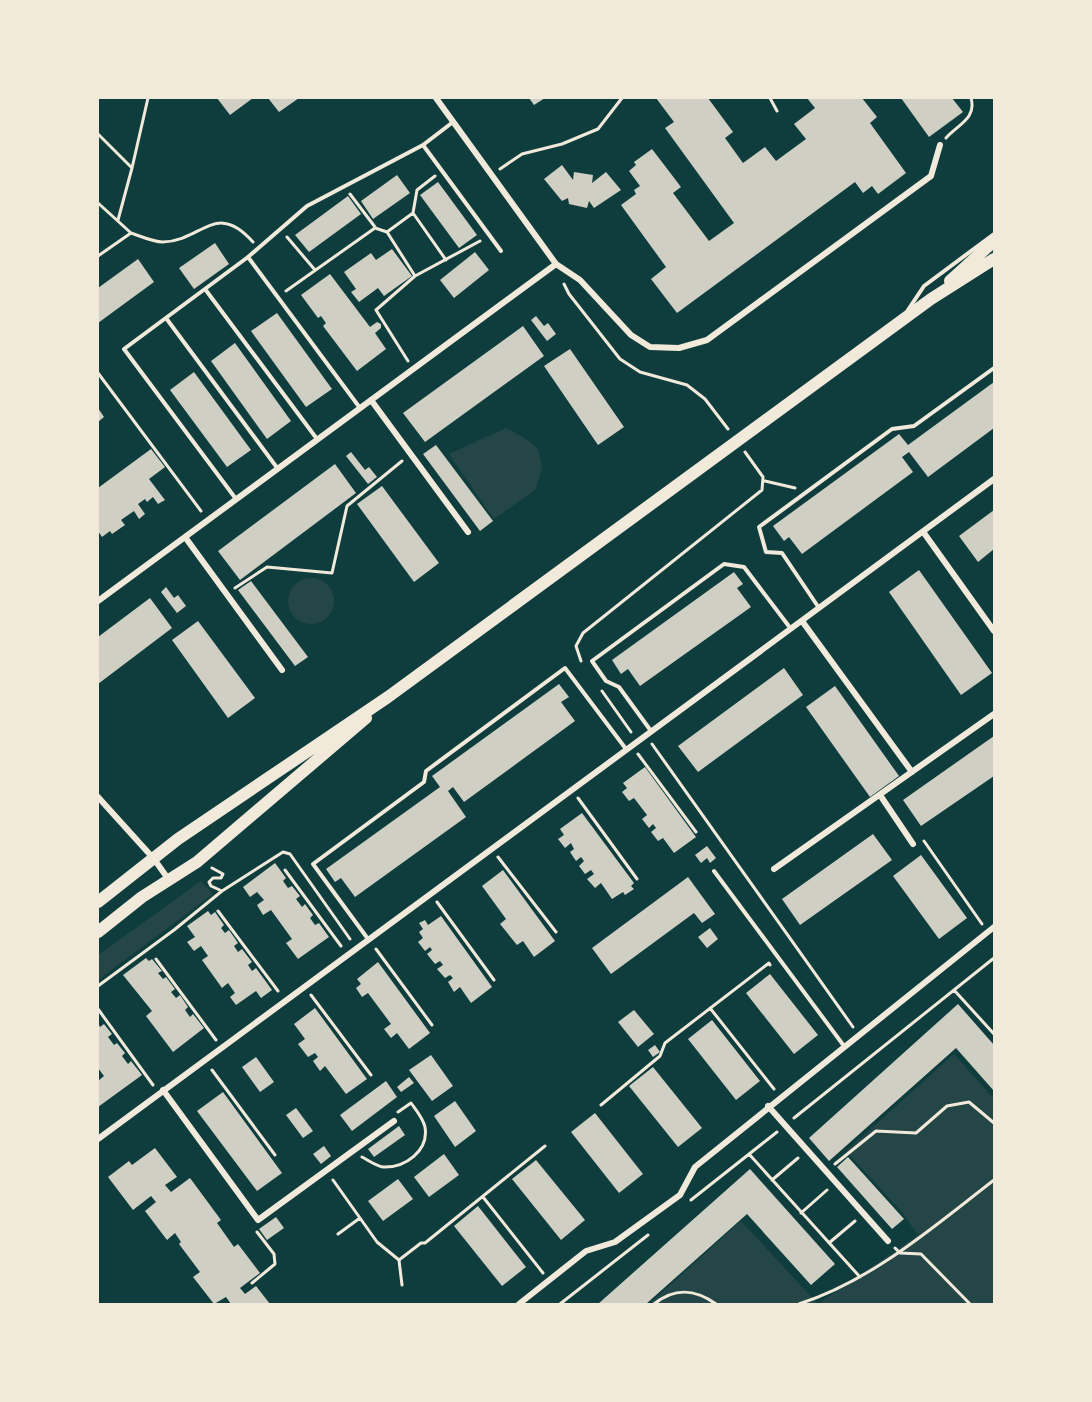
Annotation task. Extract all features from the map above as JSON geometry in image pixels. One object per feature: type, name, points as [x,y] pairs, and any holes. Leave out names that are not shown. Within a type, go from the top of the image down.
[{"type":"main road","points":[[931,299],[994,241]]},
{"type":"main road","points":[[98,902],[185,834],[388,697],[931,299],[994,259]]},
{"type":"main road","points":[[98,932],[197,862],[349,735],[388,697]]},
{"type":"street","points":[[436,98],[556,264],[580,280],[631,335],[650,347],[679,348],[707,340],[931,176],[940,145]]},
{"type":"street","points":[[98,602],[556,264]]},
{"type":"street","points":[[371,400],[468,532]]},
{"type":"street","points":[[98,1139],[994,479]]},
{"type":"street","points":[[924,532],[994,631]]},
{"type":"street","points":[[185,537],[282,670]]},
{"type":"street","points":[[802,621],[912,772]]},
{"type":"street","points":[[774,869],[994,714]]},
{"type":"street","points":[[880,795],[913,844]]},
{"type":"street","points":[[98,797],[154,859],[169,880]]},
{"type":"street","points":[[519,1305],[586,1251],[615,1242],[680,1195],[695,1167],[768,1106],[994,927]]},
{"type":"street","points":[[161,1092],[258,1220],[394,1121]]},
{"type":"street","points":[[768,1106],[888,1241]]},
{"type":"lane","points":[[236,500],[124,349],[248,257],[307,206],[423,145],[453,122]]},
{"type":"lane","points":[[423,145],[501,251]]},
{"type":"lane","points":[[902,320],[924,286],[994,234]]},
{"type":"lane","points":[[248,257],[360,408]]},
{"type":"lane","points":[[205,289],[318,440]]},
{"type":"lane","points":[[166,318],[278,469]]},
{"type":"lane","points":[[819,608],[782,553],[766,552],[759,527],[892,429],[914,426],[994,368]]},
{"type":"lane","points":[[648,733],[619,687],[606,681],[592,661],[724,564],[744,567],[791,629]]},
{"type":"lane","points":[[368,939],[312,864],[424,782],[426,771],[565,668],[632,745]]},
{"type":"lane","points":[[714,871],[844,1046]]},
{"type":"path","points":[[118,220],[148,98]]},
{"type":"path","points":[[492,176],[522,154],[562,144],[598,129],[621,98]]},
{"type":"path","points":[[770,98],[777,111]]},
{"type":"path","points":[[940,145],[951,132],[967,121],[972,112],[971,98]]},
{"type":"path","points":[[98,134],[132,168]]},
{"type":"path","points":[[387,232],[413,213],[417,190],[442,171]]},
{"type":"path","points":[[344,185],[375,228],[387,232],[415,276]]},
{"type":"path","points":[[98,203],[130,233],[161,242],[180,239],[210,225],[224,223],[240,228],[258,248]]},
{"type":"path","points":[[413,213],[446,260]]},
{"type":"path","points":[[277,297],[375,228]]},
{"type":"path","points":[[280,229],[315,270]]},
{"type":"path","points":[[98,256],[130,233]]},
{"type":"path","points":[[413,369],[376,310],[415,276],[489,236]]},
{"type":"path","points":[[98,373],[208,520]]},
{"type":"path","points":[[226,593],[267,567],[332,573],[347,506],[410,454]]},
{"type":"path","points":[[585,666],[578,657],[576,646],[584,633],[762,490],[764,479],[809,490]]},
{"type":"path","points":[[598,685],[632,745],[696,832]]},
{"type":"path","points":[[648,733],[859,1035]]},
{"type":"path","points":[[571,789],[637,879]]},
{"type":"path","points":[[913,844],[924,841],[988,932]]},
{"type":"path","points":[[492,848],[556,932]]},
{"type":"path","points":[[98,986],[222,891],[283,852],[290,854],[356,948]]},
{"type":"path","points":[[197,862],[204,872],[212,868],[223,874],[220,878],[213,878],[209,882],[211,886],[222,891]]},
{"type":"path","points":[[285,870],[347,955]]},
{"type":"path","points":[[431,893],[494,980]]},
{"type":"path","points":[[218,911],[285,1001]]},
{"type":"path","points":[[368,939],[432,1025]]},
{"type":"path","points":[[156,959],[221,1047]]},
{"type":"path","points":[[601,1105],[660,1056],[665,1043],[710,1008],[769,963],[775,970]]},
{"type":"path","points":[[305,986],[371,1076]]},
{"type":"path","points":[[954,990],[994,1034]]},
{"type":"path","points":[[710,1008],[780,1097]]},
{"type":"path","points":[[98,1009],[161,1092]]},
{"type":"path","points":[[204,1060],[275,1155]]},
{"type":"path","points":[[826,1172],[876,1131],[916,1133],[947,1106],[969,1102],[994,1123]]},
{"type":"path","points":[[352,1152],[381,1167],[408,1162],[423,1145],[425,1127],[411,1103],[397,1113],[394,1121]]},
{"type":"path","points":[[399,1260],[421,1243],[425,1243],[545,1146]]},
{"type":"path","points":[[772,1180],[807,1150]]},
{"type":"path","points":[[749,1154],[860,1277]]},
{"type":"path","points":[[326,1171],[377,1242],[399,1260],[402,1285]]},
{"type":"path","points":[[799,1305],[828,1295],[900,1253],[994,1180]]},
{"type":"path","points":[[801,1213],[836,1182]]},
{"type":"path","points":[[483,1197],[549,1281]]},
{"type":"path","points":[[829,1243],[863,1214]]},
{"type":"path","points":[[338,1234],[360,1218]]},
{"type":"path","points":[[252,1283],[275,1264],[273,1254],[255,1229],[258,1220]]},
{"type":"path","points":[[888,1241],[900,1253],[921,1254],[970,1305]]},
{"type":"path","points":[[654,1305],[669,1294],[680,1291],[693,1292],[716,1305]]},
{"type":"shaded area","points":[[506,428],[528,440],[538,449],[542,468],[535,490],[494,519],[449,454]]},
{"type":"shaded area","points":[[311,578],[327,585],[334,601],[327,617],[311,624],[295,617],[288,601],[295,585]]},
{"type":"shaded area","points":[[201,881],[213,894],[98,980],[98,955]]},
{"type":"shaded area","points":[[954,1054],[994,1099],[994,1304],[818,1304],[921,1233],[917,1234],[902,1212],[846,1151]]},
{"type":"shaded area","points":[[741,1221],[818,1304],[649,1304]]},
{"type":"building","points":[[217,98],[253,98],[230,115]]},
{"type":"building","points":[[268,98],[299,98],[279,112]]},
{"type":"building","points":[[529,98],[545,98],[534,105]]},
{"type":"building","points":[[656,98],[708,98],[733,132],[725,138],[743,163],[765,147],[776,161],[806,139],[794,124],[815,108],[807,98],[862,98],[877,117],[870,123],[906,173],[878,194],[872,186],[863,193],[855,182],[677,313],[651,279],[666,267],[621,205],[636,194],[634,190],[640,186],[629,171],[636,165],[634,162],[652,149],[681,187],[673,193],[709,241],[734,223],[665,128],[674,122]]},
{"type":"building","points":[[901,98],[952,98],[963,112],[929,137]]},
{"type":"building","points":[[562,165],[573,180],[574,172],[593,175],[592,183],[606,172],[621,190],[594,208],[589,201],[587,208],[569,204],[568,198],[562,201],[544,179]]},
{"type":"building","points":[[397,175],[410,193],[373,219],[361,201]]},
{"type":"building","points":[[438,182],[477,235],[459,248],[420,195]]},
{"type":"building","points":[[348,196],[361,214],[309,252],[295,235]]},
{"type":"building","points":[[215,243],[229,264],[194,289],[179,268]]},
{"type":"building","points":[[392,249],[412,276],[384,296],[378,288],[359,302],[351,292],[356,289],[344,272],[371,253],[376,260]]},
{"type":"building","points":[[475,252],[489,270],[454,298],[440,280]]},
{"type":"building","points":[[138,259],[154,282],[98,323],[98,288]]},
{"type":"building","points":[[330,274],[370,327],[377,322],[381,324],[381,328],[375,333],[386,349],[357,371],[323,326],[326,323],[321,316],[318,318],[301,295]]},
{"type":"building","points":[[277,313],[332,389],[306,407],[251,331]]},
{"type":"building","points":[[536,316],[544,326],[548,323],[556,334],[547,341],[531,320]]},
{"type":"building","points":[[523,326],[544,356],[425,442],[403,413]]},
{"type":"building","points":[[235,343],[291,421],[267,439],[211,361]]},
{"type":"building","points":[[570,349],[624,427],[598,445],[544,366]]},
{"type":"building","points":[[194,372],[251,450],[227,467],[170,390]]},
{"type":"building","points":[[994,382],[994,428],[928,477],[909,452],[902,457],[913,472],[802,554],[789,537],[784,541],[773,526],[899,434],[908,445]]},
{"type":"building","points":[[98,408],[104,417],[98,422]]},
{"type":"building","points":[[436,445],[493,521],[480,531],[423,454]]},
{"type":"building","points":[[151,449],[165,467],[149,479],[165,500],[158,504],[153,497],[147,502],[145,499],[138,504],[145,514],[139,519],[134,511],[121,520],[125,525],[112,534],[110,531],[102,537],[98,531],[98,488]]},
{"type":"building","points":[[351,452],[365,470],[369,467],[377,477],[368,484],[346,456]]},
{"type":"building","points":[[335,464],[356,493],[240,580],[218,551]]},
{"type":"building","points":[[382,486],[439,563],[414,582],[357,504]]},
{"type":"building","points":[[994,510],[994,549],[978,562],[959,536]]},
{"type":"building","points":[[919,570],[992,673],[961,695],[889,592]]},
{"type":"building","points":[[734,572],[743,584],[737,588],[751,607],[640,686],[628,669],[621,674],[612,660]]},
{"type":"building","points":[[251,581],[308,657],[295,666],[238,590]]},
{"type":"building","points":[[166,587],[174,598],[178,595],[186,606],[177,613],[161,592]]},
{"type":"building","points":[[150,598],[172,628],[98,684],[98,637]]},
{"type":"building","points":[[198,621],[255,698],[228,718],[172,640]]},
{"type":"building","points":[[784,668],[803,695],[698,772],[678,746]]},
{"type":"building","points":[[559,684],[569,697],[561,702],[575,721],[464,802],[453,787],[448,791],[466,817],[355,897],[341,878],[335,882],[326,869],[440,787],[432,776]]},
{"type":"building","points":[[835,686],[899,776],[870,797],[806,707]]},
{"type":"building","points":[[994,736],[994,776],[921,826],[903,800]]},
{"type":"building","points":[[645,767],[696,837],[674,853],[663,838],[658,841],[651,832],[656,828],[653,824],[649,828],[642,819],[647,815],[634,798],[629,801],[622,792],[627,788],[623,783]]},
{"type":"building","points":[[582,813],[634,883],[631,886],[634,889],[625,895],[623,892],[612,899],[601,883],[595,888],[587,879],[594,874],[591,870],[585,874],[579,866],[584,861],[581,857],[576,861],[570,852],[574,849],[571,843],[565,848],[558,839],[564,835],[560,829]]},
{"type":"building","points":[[873,834],[892,860],[800,925],[782,899]]},
{"type":"building","points":[[707,846],[716,858],[710,863],[707,858],[701,863],[695,855]]},
{"type":"building","points":[[921,855],[967,918],[939,939],[893,876]]},
{"type":"building","points":[[275,863],[286,878],[283,881],[288,888],[292,886],[300,896],[296,899],[302,907],[305,904],[313,915],[310,918],[315,925],[319,923],[329,937],[298,959],[286,943],[292,939],[271,910],[263,915],[257,905],[264,900],[257,892],[250,897],[243,887]]},
{"type":"building","points":[[503,870],[555,941],[534,957],[523,941],[517,945],[500,924],[506,919],[482,886]]},
{"type":"building","points":[[688,877],[715,914],[702,923],[694,913],[611,974],[592,948]]},
{"type":"building","points":[[208,911],[211,915],[215,912],[224,925],[221,928],[225,933],[229,930],[238,943],[234,946],[238,952],[242,949],[252,962],[248,965],[252,971],[256,968],[272,990],[261,998],[256,991],[236,1005],[230,997],[235,993],[228,983],[222,988],[202,960],[208,956],[201,946],[194,951],[187,942],[195,937],[187,926]]},
{"type":"building","points":[[441,916],[492,987],[471,1003],[460,987],[454,992],[448,982],[453,978],[450,975],[445,978],[437,969],[443,965],[440,961],[435,964],[427,954],[432,950],[430,947],[425,951],[418,942],[423,938],[419,932],[423,929],[419,923],[425,920],[428,925]]},
{"type":"building","points":[[710,928],[718,939],[707,948],[698,937]]},
{"type":"building","points":[[146,958],[149,961],[152,959],[162,971],[158,973],[163,979],[166,977],[175,989],[171,992],[176,998],[180,995],[188,1007],[185,1010],[190,1017],[193,1014],[204,1028],[173,1052],[146,1016],[152,1011],[123,975]]},
{"type":"building","points":[[378,962],[430,1033],[409,1049],[397,1033],[391,1038],[384,1029],[391,1024],[368,993],[362,997],[356,988],[361,984],[357,979]]},
{"type":"building","points":[[770,974],[818,1035],[794,1054],[746,993]]},
{"type":"building","points":[[958,1004],[994,1045],[994,1091],[956,1048],[829,1161],[809,1138]]},
{"type":"building","points":[[315,1008],[367,1079],[346,1094],[325,1066],[320,1071],[313,1061],[318,1057],[315,1053],[308,1057],[298,1044],[305,1039],[294,1024]]},
{"type":"building","points":[[634,1010],[654,1034],[638,1047],[618,1022]]},
{"type":"building","points":[[712,1020],[760,1081],[736,1100],[688,1039]]},
{"type":"building","points":[[98,1023],[100,1027],[104,1024],[112,1034],[108,1037],[125,1053],[122,1056],[128,1064],[131,1061],[142,1075],[98,1107],[98,1081],[104,1076],[98,1068]]},
{"type":"building","points":[[655,1045],[660,1052],[653,1057],[648,1050]]},
{"type":"building","points":[[431,1055],[453,1086],[432,1101],[409,1070]]},
{"type":"building","points":[[256,1057],[274,1082],[260,1092],[242,1067]]},
{"type":"building","points":[[653,1067],[702,1128],[678,1147],[629,1086]]},
{"type":"building","points":[[409,1077],[414,1083],[401,1092],[397,1087]]},
{"type":"building","points":[[386,1081],[397,1097],[352,1131],[340,1115]]},
{"type":"building","points":[[223,1092],[282,1173],[257,1191],[197,1111]]},
{"type":"building","points":[[455,1101],[476,1131],[455,1147],[434,1116]]},
{"type":"building","points":[[296,1108],[313,1131],[303,1138],[286,1115]]},
{"type":"building","points":[[595,1113],[643,1174],[619,1193],[571,1132]]},
{"type":"building","points":[[399,1126],[405,1135],[374,1157],[368,1149]]},
{"type":"building","points":[[324,1146],[331,1156],[321,1164],[313,1154]]},
{"type":"building","points":[[155,1148],[177,1177],[165,1185],[171,1192],[190,1178],[221,1220],[217,1223],[234,1247],[238,1244],[260,1273],[240,1288],[245,1294],[256,1286],[270,1304],[231,1304],[226,1297],[214,1304],[193,1277],[200,1272],[179,1244],[181,1242],[175,1233],[167,1240],[145,1211],[156,1202],[151,1196],[133,1210],[108,1177],[129,1161],[132,1165]]},
{"type":"building","points":[[444,1154],[459,1175],[429,1197],[414,1177]]},
{"type":"building","points":[[848,1157],[904,1219],[892,1229],[837,1167]]},
{"type":"building","points":[[536,1160],[585,1220],[561,1240],[512,1179]]},
{"type":"building","points":[[750,1169],[835,1264],[811,1285],[747,1214],[646,1304],[598,1304]]},
{"type":"building","points":[[398,1179],[413,1199],[383,1221],[368,1201]]},
{"type":"building","points":[[478,1206],[526,1267],[502,1286],[454,1226]]},
{"type":"building","points":[[276,1217],[284,1228],[267,1240],[259,1229]]}]
